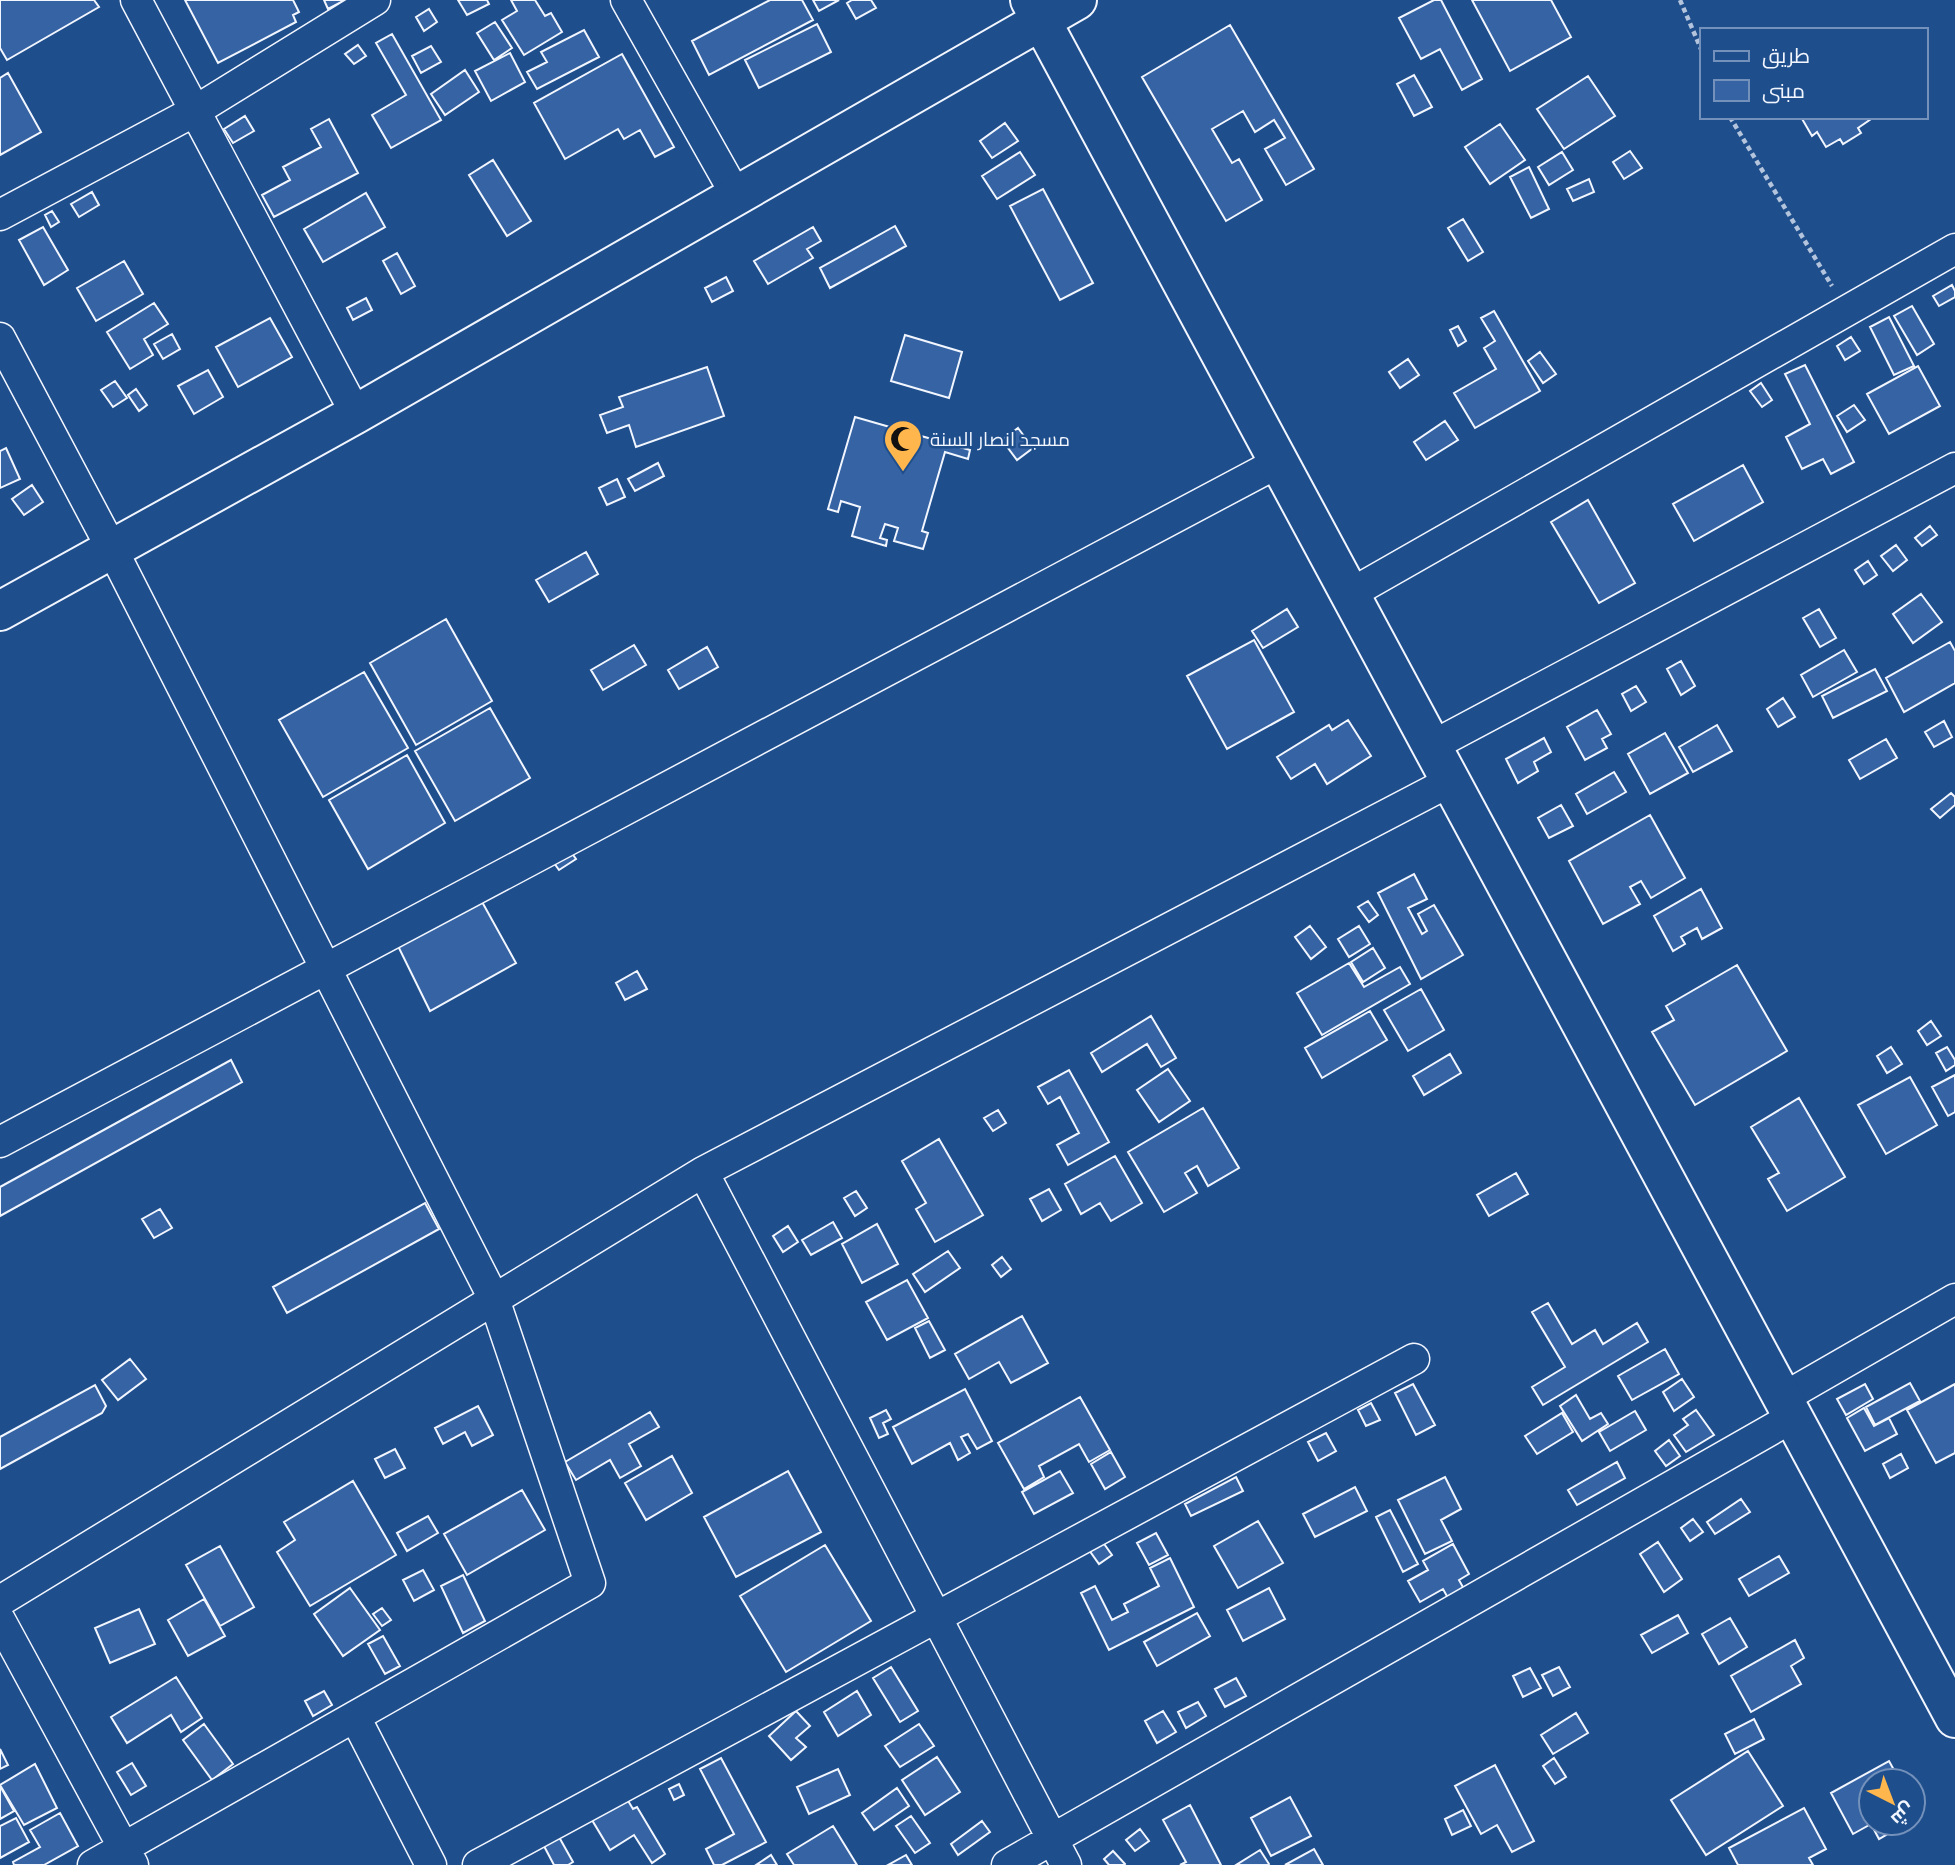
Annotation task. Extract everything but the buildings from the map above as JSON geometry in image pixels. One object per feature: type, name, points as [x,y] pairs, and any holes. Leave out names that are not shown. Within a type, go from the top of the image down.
[{"type":"street","points":[[136,0],[356,414]]},
{"type":"street","points":[[0,215],[195,111],[375,0]]},
{"type":"street","points":[[625,0],[736,195]]},
{"type":"street","points":[[0,611],[356,414],[736,195],[1035,10],[1077,0]]},
{"type":"street","points":[[1035,10],[1955,1718]]},
{"type":"street","points":[[1350,594],[1955,249]]},
{"type":"street","points":[[0,338],[113,549],[494,1300],[590,1583],[355,1717],[129,1857],[93,1865]]},
{"type":"street","points":[[0,1142],[1279,462]]},
{"type":"street","points":[[1432,746],[1955,468]]},
{"type":"street","points":[[0,1601],[703,1172],[1451,781]]},
{"type":"street","points":[[703,1172],[1059,1852]]},
{"type":"street","points":[[1007,1865],[1059,1852],[1788,1408],[1955,1298]]},
{"type":"street","points":[[478,1865],[1414,1359]]},
{"type":"street","points":[[0,1620],[129,1857]]},
{"type":"street","points":[[355,1717],[431,1865]]},
{"type":"path","points":[[1680,0],[1700,47]]},
{"type":"path","points":[[1731,119],[1847,310]]},
{"type":"place","name":"مسجد انصار السنة","points":[[903,473]]}]
